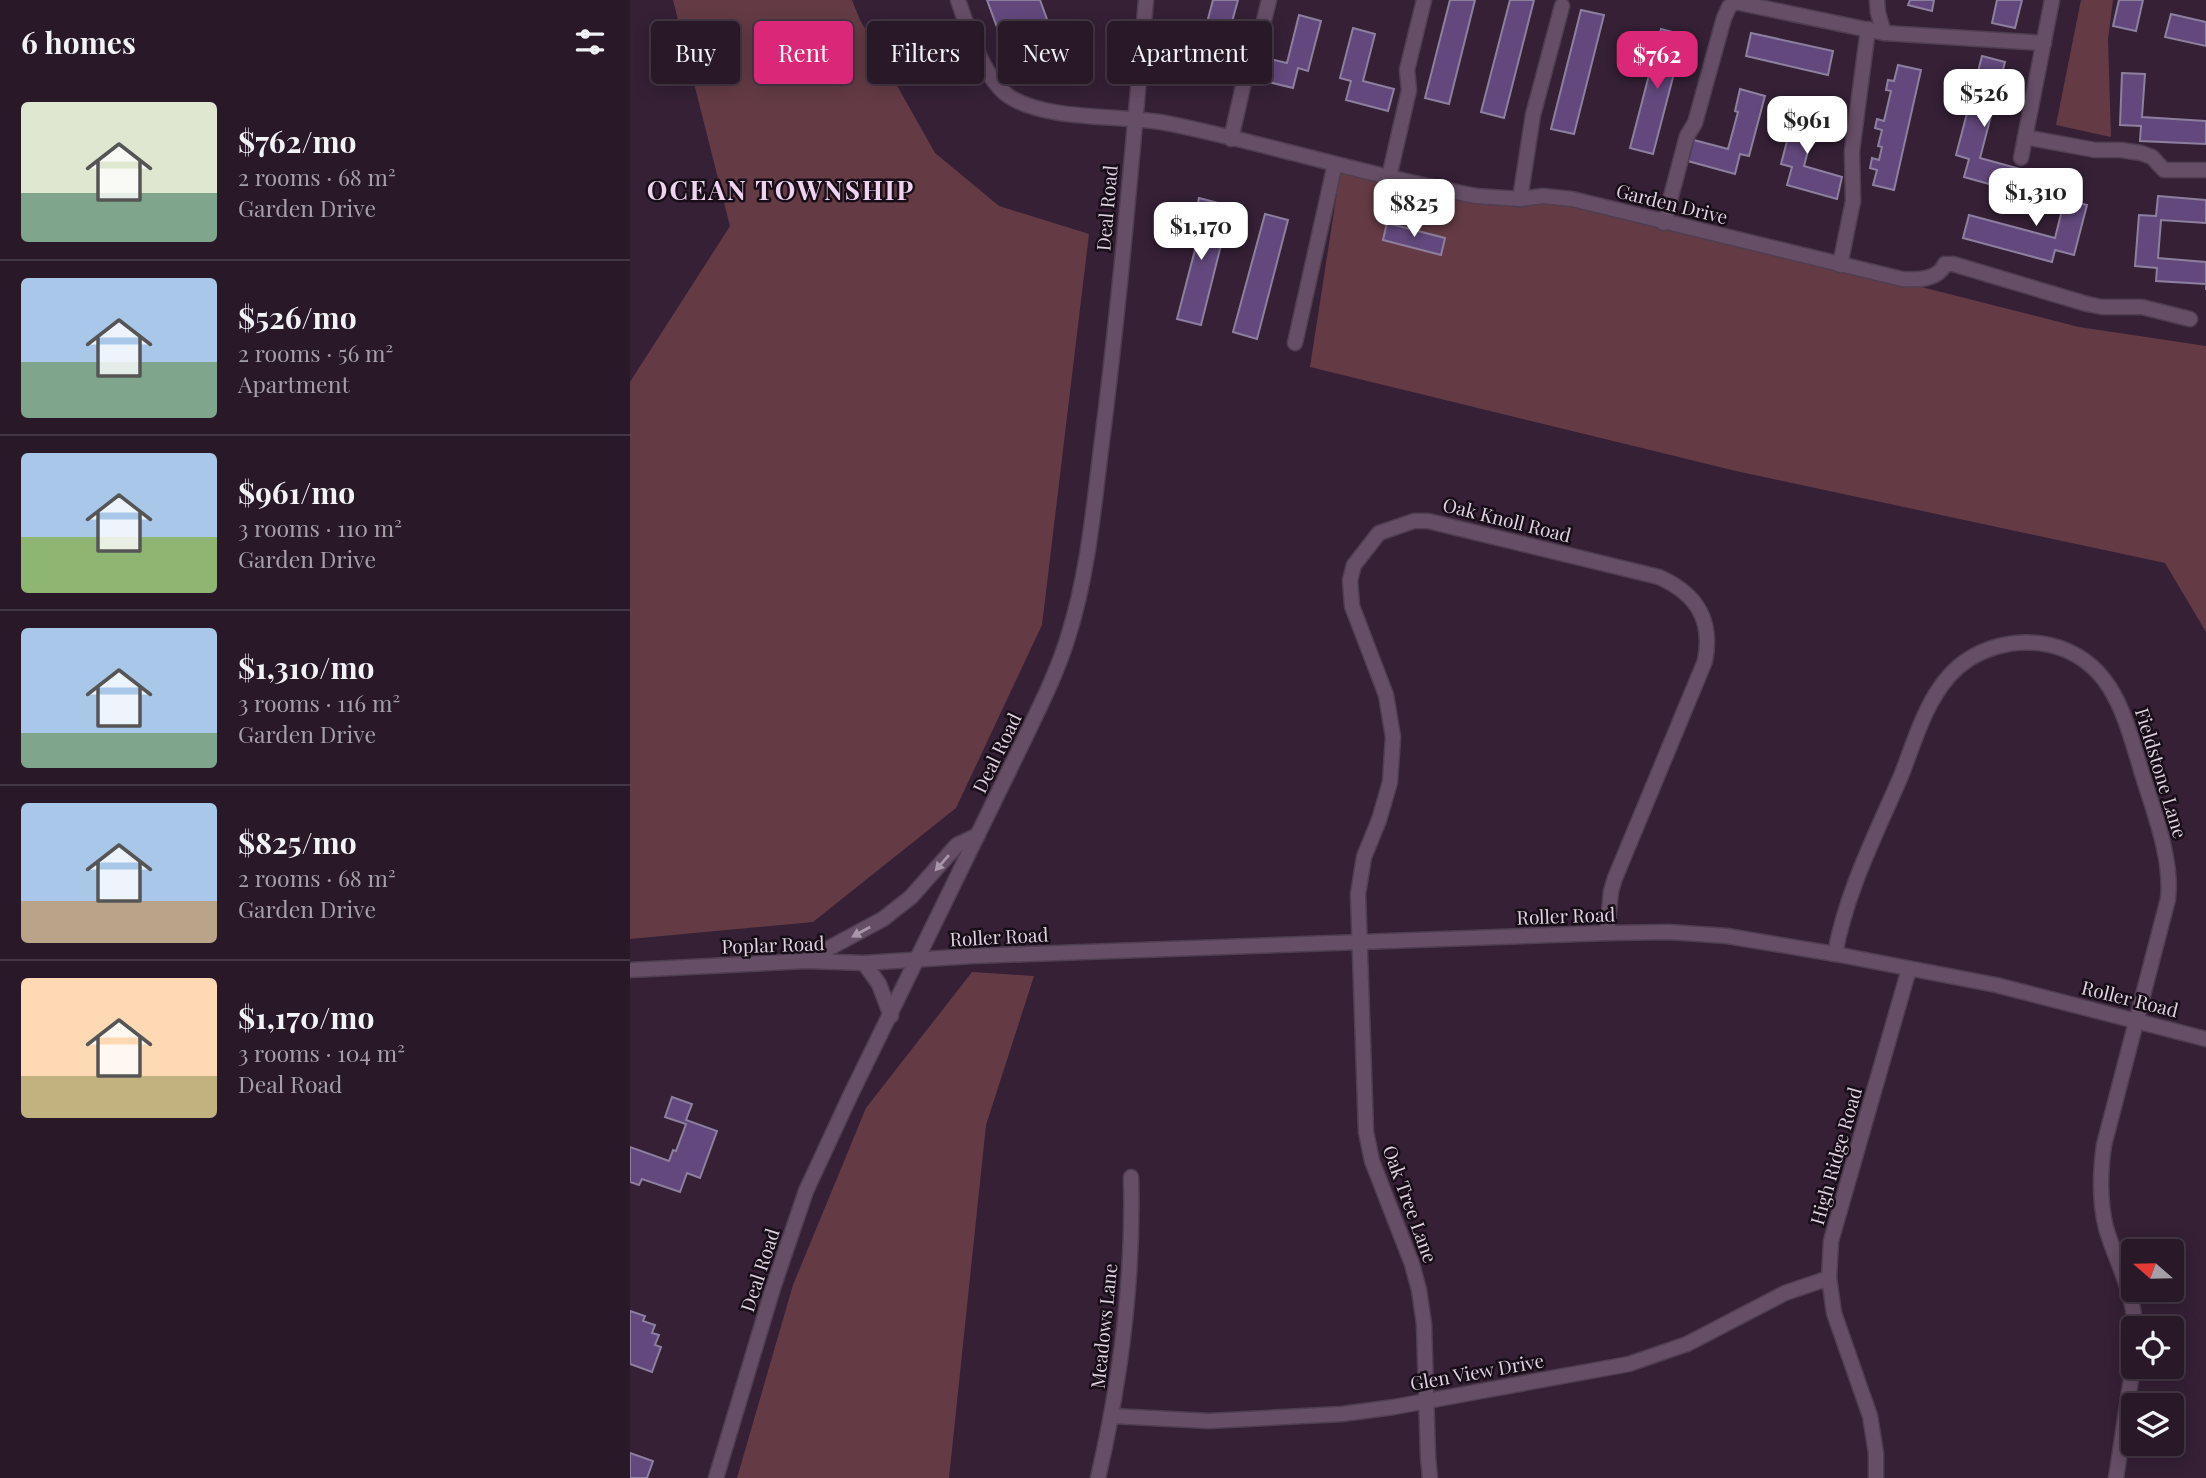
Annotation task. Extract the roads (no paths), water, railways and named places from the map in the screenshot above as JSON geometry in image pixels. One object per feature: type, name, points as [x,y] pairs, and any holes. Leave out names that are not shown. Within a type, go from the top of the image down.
[{"type":"street","name":"Garden Drive","points":[[958,0],[996,85],[1020,102],[1065,113],[1169,124],[1476,196],[1572,199],[1902,279],[1917,280],[1935,276],[1945,264],[1953,264],[2087,304],[2102,307],[2142,307],[2190,319]]},
{"type":"street","name":"Deal Road","points":[[716,1478],[773,1288],[806,1192],[835,1127],[1052,682],[1068,639],[1079,597],[1113,354],[1146,0]]},
{"type":"street","points":[[1231,139],[1246,74],[1259,41],[1269,0]]},
{"type":"street","points":[[1390,177],[1409,90],[1407,70],[1424,0]]},
{"type":"street","points":[[1877,0],[1884,33]]},
{"type":"street","points":[[2021,158],[2052,0]]},
{"type":"street","points":[[1664,223],[1687,136],[1695,123],[1729,7],[1735,2],[1884,33],[2044,43]]},
{"type":"street","points":[[1520,199],[1533,115],[1562,6]]},
{"type":"street","points":[[1840,265],[1853,201],[1852,151],[1868,29]]},
{"type":"street","points":[[2025,137],[2095,150],[2121,149],[2141,153],[2152,157],[2164,170],[2206,170]]},
{"type":"street","points":[[1295,343],[1335,164]]},
{"type":"street","name":"Oak Knoll Road","points":[[1359,942],[1359,875],[1390,782],[1393,737],[1386,695],[1352,606],[1350,580],[1354,565],[1379,533],[1414,521],[1428,521],[1659,577],[1675,584],[1701,609],[1709,642],[1705,661],[1615,878],[1607,933]]},
{"type":"street","name":"Fieldstone Lane","points":[[1835,954],[1844,912],[1938,690],[1957,668],[1973,656],[2008,643],[2042,643],[2060,648],[2092,667],[2112,689],[2125,715],[2166,857],[2168,899],[2104,1145],[2101,1201],[2107,1228],[2132,1301],[2134,1316]]},
{"type":"street","points":[[806,961],[883,919],[908,901],[957,845],[978,835]]},
{"type":"street","name":"Roller Road","points":[[917,961],[973,956],[1669,932],[1727,936],[1996,985],[2206,1039]]},
{"type":"street","name":"Oak Tree Lane","points":[[1359,942],[1366,1132],[1372,1161],[1419,1290],[1424,1324],[1430,1478]]},
{"type":"street","name":"Poplar Road","points":[[630,970],[806,961],[917,961]]},
{"type":"street","points":[[864,963],[879,984],[891,1016]]},
{"type":"street","name":"High Ridge Road","points":[[1876,1478],[1876,1453],[1870,1416],[1834,1313],[1829,1278],[1833,1234],[1909,969]]},
{"type":"street","name":"Meadows Lane","points":[[1098,1478],[1112,1416],[1127,1311],[1132,1221],[1131,1177]]},
{"type":"street","name":"Glen View Drive","points":[[1112,1416],[1209,1421],[1342,1413],[1425,1401],[1647,1359],[1687,1343],[1785,1293],[1829,1278]]},
{"type":"street","points":[[2116,1478],[2131,1379]]},
{"type":"district","name":"OCEAN TOWNSHIP","points":[[781,191]]}]
